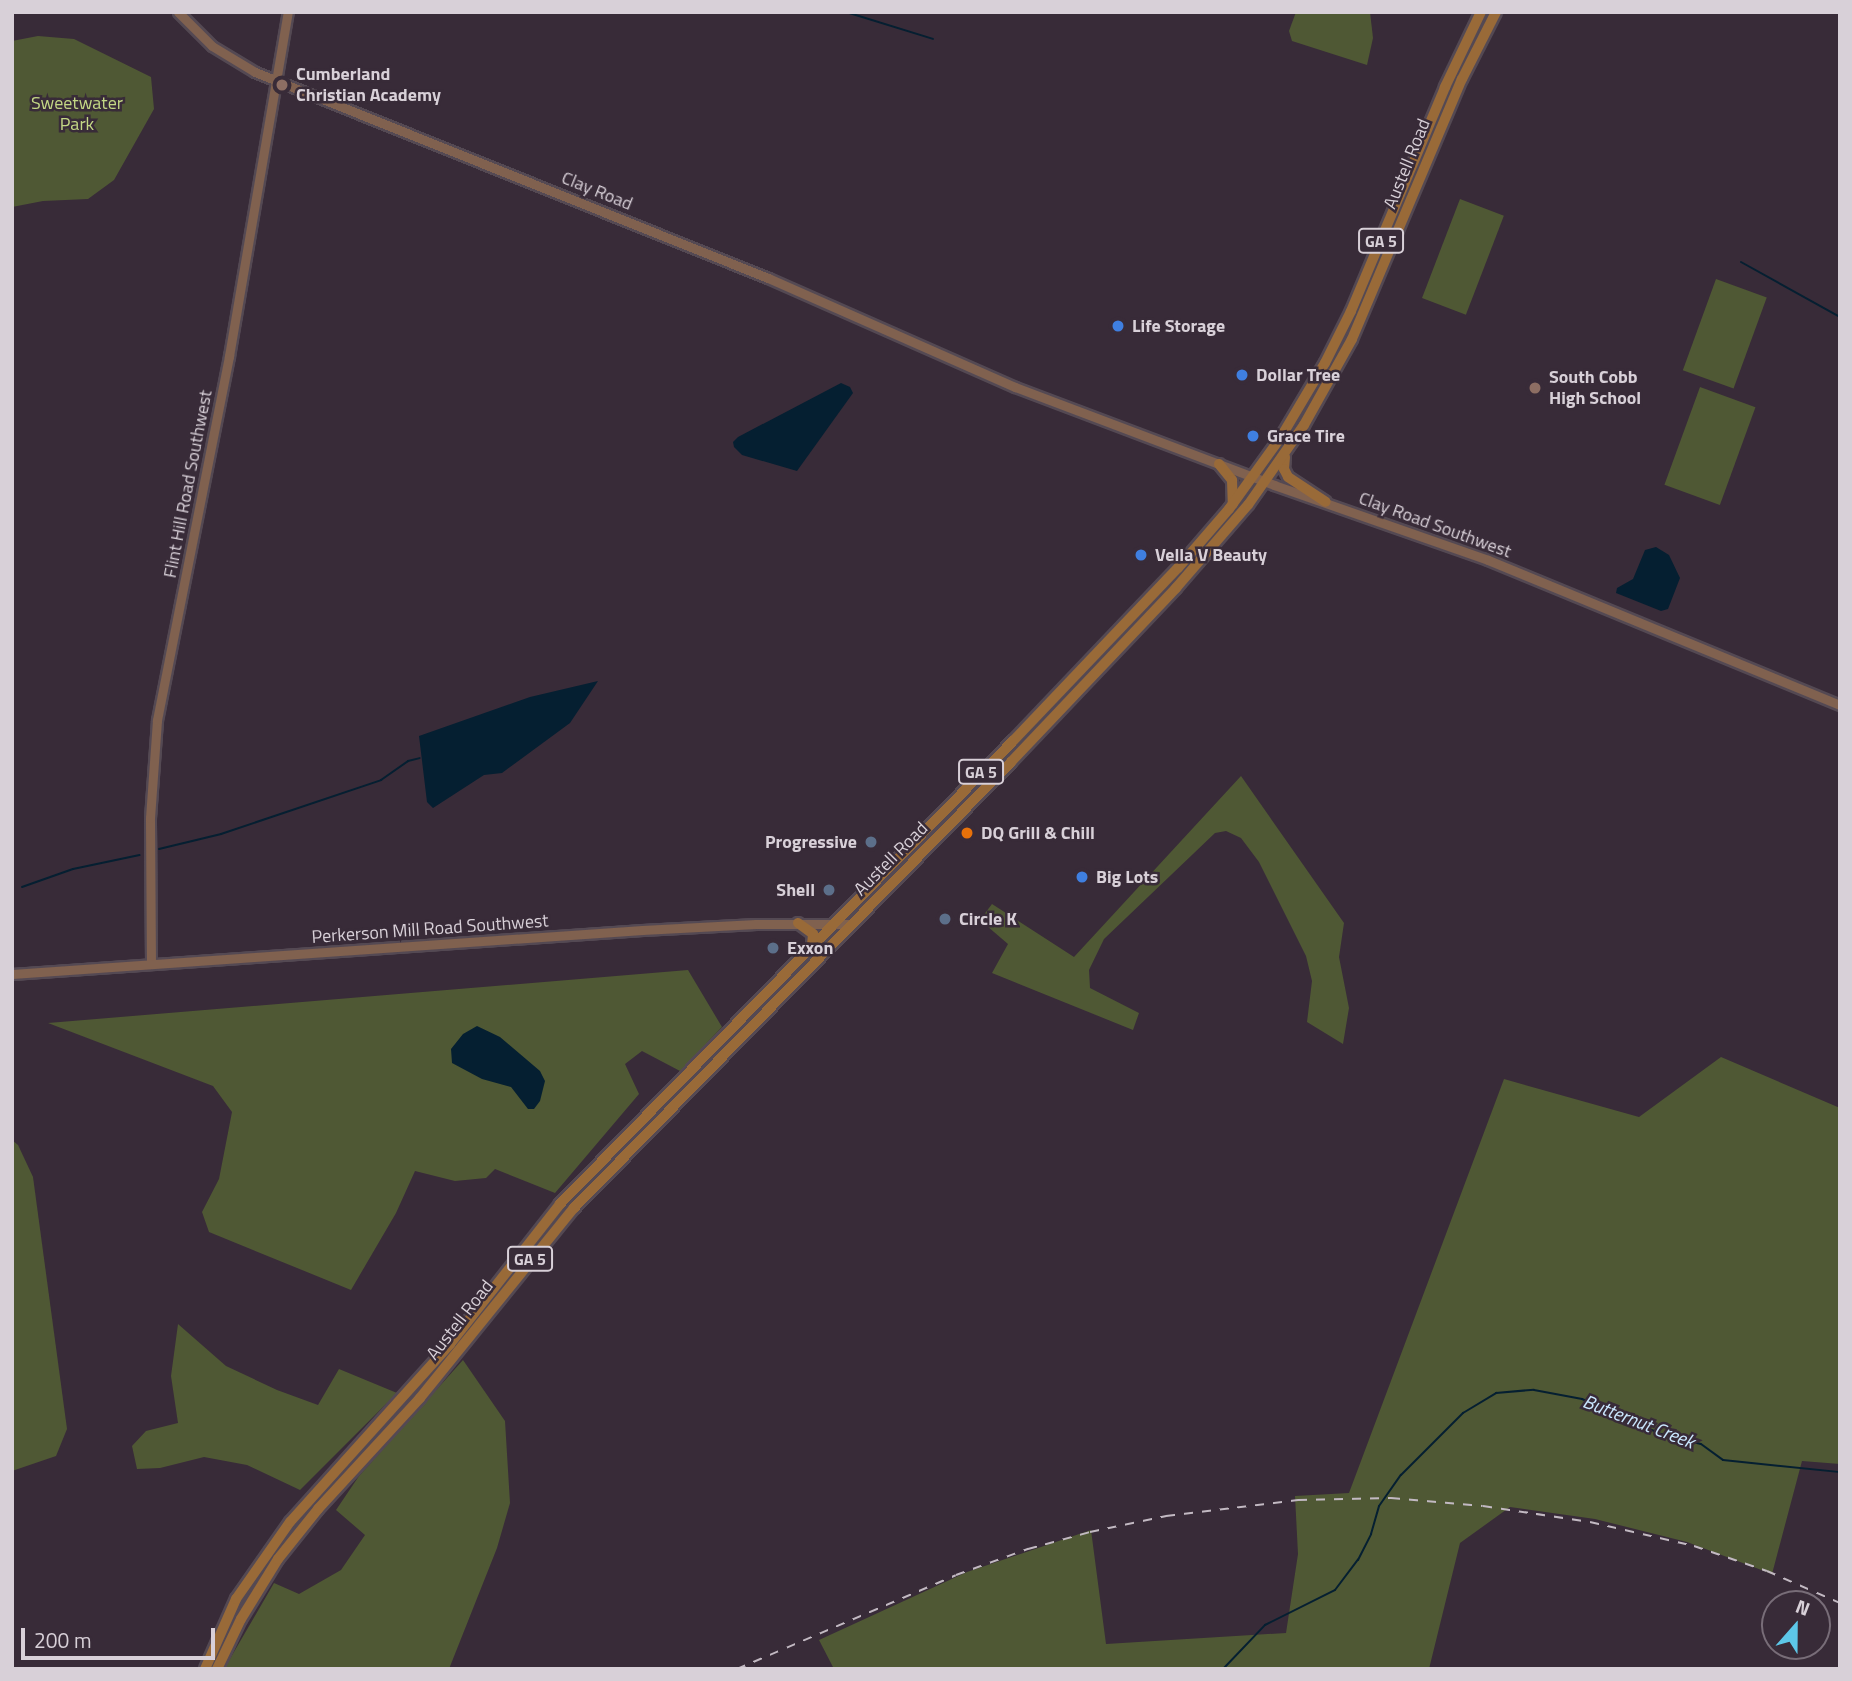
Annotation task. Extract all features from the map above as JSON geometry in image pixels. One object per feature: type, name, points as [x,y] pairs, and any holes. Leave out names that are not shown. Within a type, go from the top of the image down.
[{"type":"main road","name":"Austell Road","points":[[205,1669],[236,1599],[290,1522],[450,1344],[560,1204],[1178,568],[1233,504],[1307,396],[1351,311],[1445,87],[1481,12]]},
{"type":"main road","name":"Austell Road","points":[[217,1669],[241,1619],[278,1559],[318,1509],[421,1398],[537,1251],[598,1181],[1177,588],[1265,482],[1352,339],[1462,79],[1496,12]]},
{"type":"main road","points":[[1286,451],[1283,469],[1288,477],[1326,502]]},
{"type":"main road","points":[[1219,464],[1232,480],[1233,504]]},
{"type":"main road","points":[[798,923],[813,933],[812,946]]},
{"type":"street","name":"Clay Road","points":[[178,12],[212,46],[232,61],[768,278],[1014,387]]},
{"type":"street","name":"Flint Hill Road Southwest","points":[[151,964],[150,818],[158,720],[229,356],[288,12]]},
{"type":"street","name":"Clay Road Southwest","points":[[1014,387],[1265,482],[1488,560],[1840,705]]},
{"type":"street","name":"Perkerson Mill Road Southwest","points":[[12,974],[642,930],[798,923],[851,924]]},
{"type":"green space","points":[[1296,12],[1370,12],[1373,38],[1367,65],[1292,41],[1289,31]]},
{"type":"green space","name":"Sweetwater Park","points":[[38,36],[74,39],[151,77],[154,109],[114,180],[88,199],[43,201],[12,207],[12,41]]},
{"type":"green space","points":[[1460,199],[1504,216],[1466,315],[1422,298]]},
{"type":"green space","points":[[1716,279],[1767,297],[1734,389],[1683,370]]},
{"type":"green space","points":[[1700,387],[1755,407],[1720,505],[1664,485]]},
{"type":"green space","points":[[1241,776],[1344,923],[1339,957],[1349,1008],[1343,1044],[1307,1022],[1312,981],[1306,956],[1259,862],[1241,838],[1226,831],[1215,833],[1104,939],[1089,970],[1090,988],[1139,1013],[1133,1030],[992,973],[1008,944],[980,920],[992,904],[1074,957]]},
{"type":"green space","points":[[688,970],[722,1027],[680,1071],[642,1051],[625,1064],[639,1094],[555,1193],[495,1169],[486,1178],[455,1181],[415,1171],[396,1213],[351,1290],[209,1232],[202,1212],[219,1179],[232,1112],[213,1086],[48,1023]]},
{"type":"green space","points":[[1721,1057],[1840,1108],[1840,1464],[1802,1461],[1772,1574],[1687,1542],[1595,1519],[1510,1507],[1460,1543],[1429,1669],[834,1669],[819,1640],[967,1572],[1091,1530],[1106,1644],[1286,1633],[1298,1554],[1295,1496],[1349,1493],[1504,1079],[1639,1117]]},
{"type":"green space","points":[[12,1140],[18,1145],[33,1177],[67,1429],[56,1456],[12,1471]]},
{"type":"green space","points":[[178,1324],[226,1366],[277,1390],[318,1405],[339,1369],[397,1393],[300,1490],[247,1465],[204,1457],[160,1468],[137,1469],[132,1446],[146,1431],[178,1423],[171,1376]]},
{"type":"green space","points":[[463,1360],[505,1421],[510,1503],[497,1548],[449,1669],[224,1669],[274,1583],[299,1594],[341,1570],[365,1535],[336,1510],[359,1476]]},
{"type":"water","points":[[841,383],[850,387],[853,393],[797,471],[742,455],[734,447],[733,442],[738,437]]},
{"type":"water","points":[[1656,547],[1669,555],[1680,578],[1668,609],[1661,611],[1616,593],[1617,588],[1633,579],[1645,550]]},
{"type":"water","points":[[598,681],[570,723],[502,773],[484,775],[433,808],[427,802],[419,736],[530,697]]},
{"type":"water","points":[[477,1026],[500,1037],[540,1071],[545,1081],[540,1101],[534,1109],[528,1109],[511,1087],[482,1079],[452,1063],[451,1049],[463,1034]]},
{"type":"waterway","points":[[846,12],[933,39]]},
{"type":"waterway","points":[[1741,262],[1840,317]]},
{"type":"waterway","points":[[159,849],[221,834],[381,780],[408,761],[420,758]]},
{"type":"waterway","points":[[22,887],[73,869],[140,855]]},
{"type":"waterway","name":"Butternut Creek","points":[[1223,1669],[1265,1625],[1335,1590],[1358,1560],[1371,1534],[1379,1506],[1401,1475],[1463,1413],[1496,1393],[1534,1390],[1582,1399],[1661,1434],[1701,1444],[1723,1460],[1840,1472]]},
{"type":"railway","points":[[737,1669],[956,1575],[1028,1549],[1090,1532],[1166,1516],[1298,1500],[1391,1498],[1483,1506],[1590,1522],[1694,1546],[1767,1571],[1840,1603]]},
{"type":"place","name":"Cumberland Christian Academy","points":[[282,85]]},
{"type":"place","name":"Life Storage","points":[[1118,326]]},
{"type":"place","name":"Dollar Tree","points":[[1242,375]]},
{"type":"place","name":"South Cobb High School","points":[[1535,388]]},
{"type":"place","name":"Grace Tire","points":[[1253,436]]},
{"type":"place","name":"Vella V Beauty","points":[[1141,555]]},
{"type":"place","name":"DQ Grill & Chill","points":[[967,833]]},
{"type":"place","name":"Progressive","points":[[871,842]]},
{"type":"place","name":"Big Lots","points":[[1082,877]]},
{"type":"place","name":"Shell","points":[[829,890]]},
{"type":"place","name":"Circle K","points":[[945,919]]},
{"type":"place","name":"Exxon","points":[[773,948]]}]
